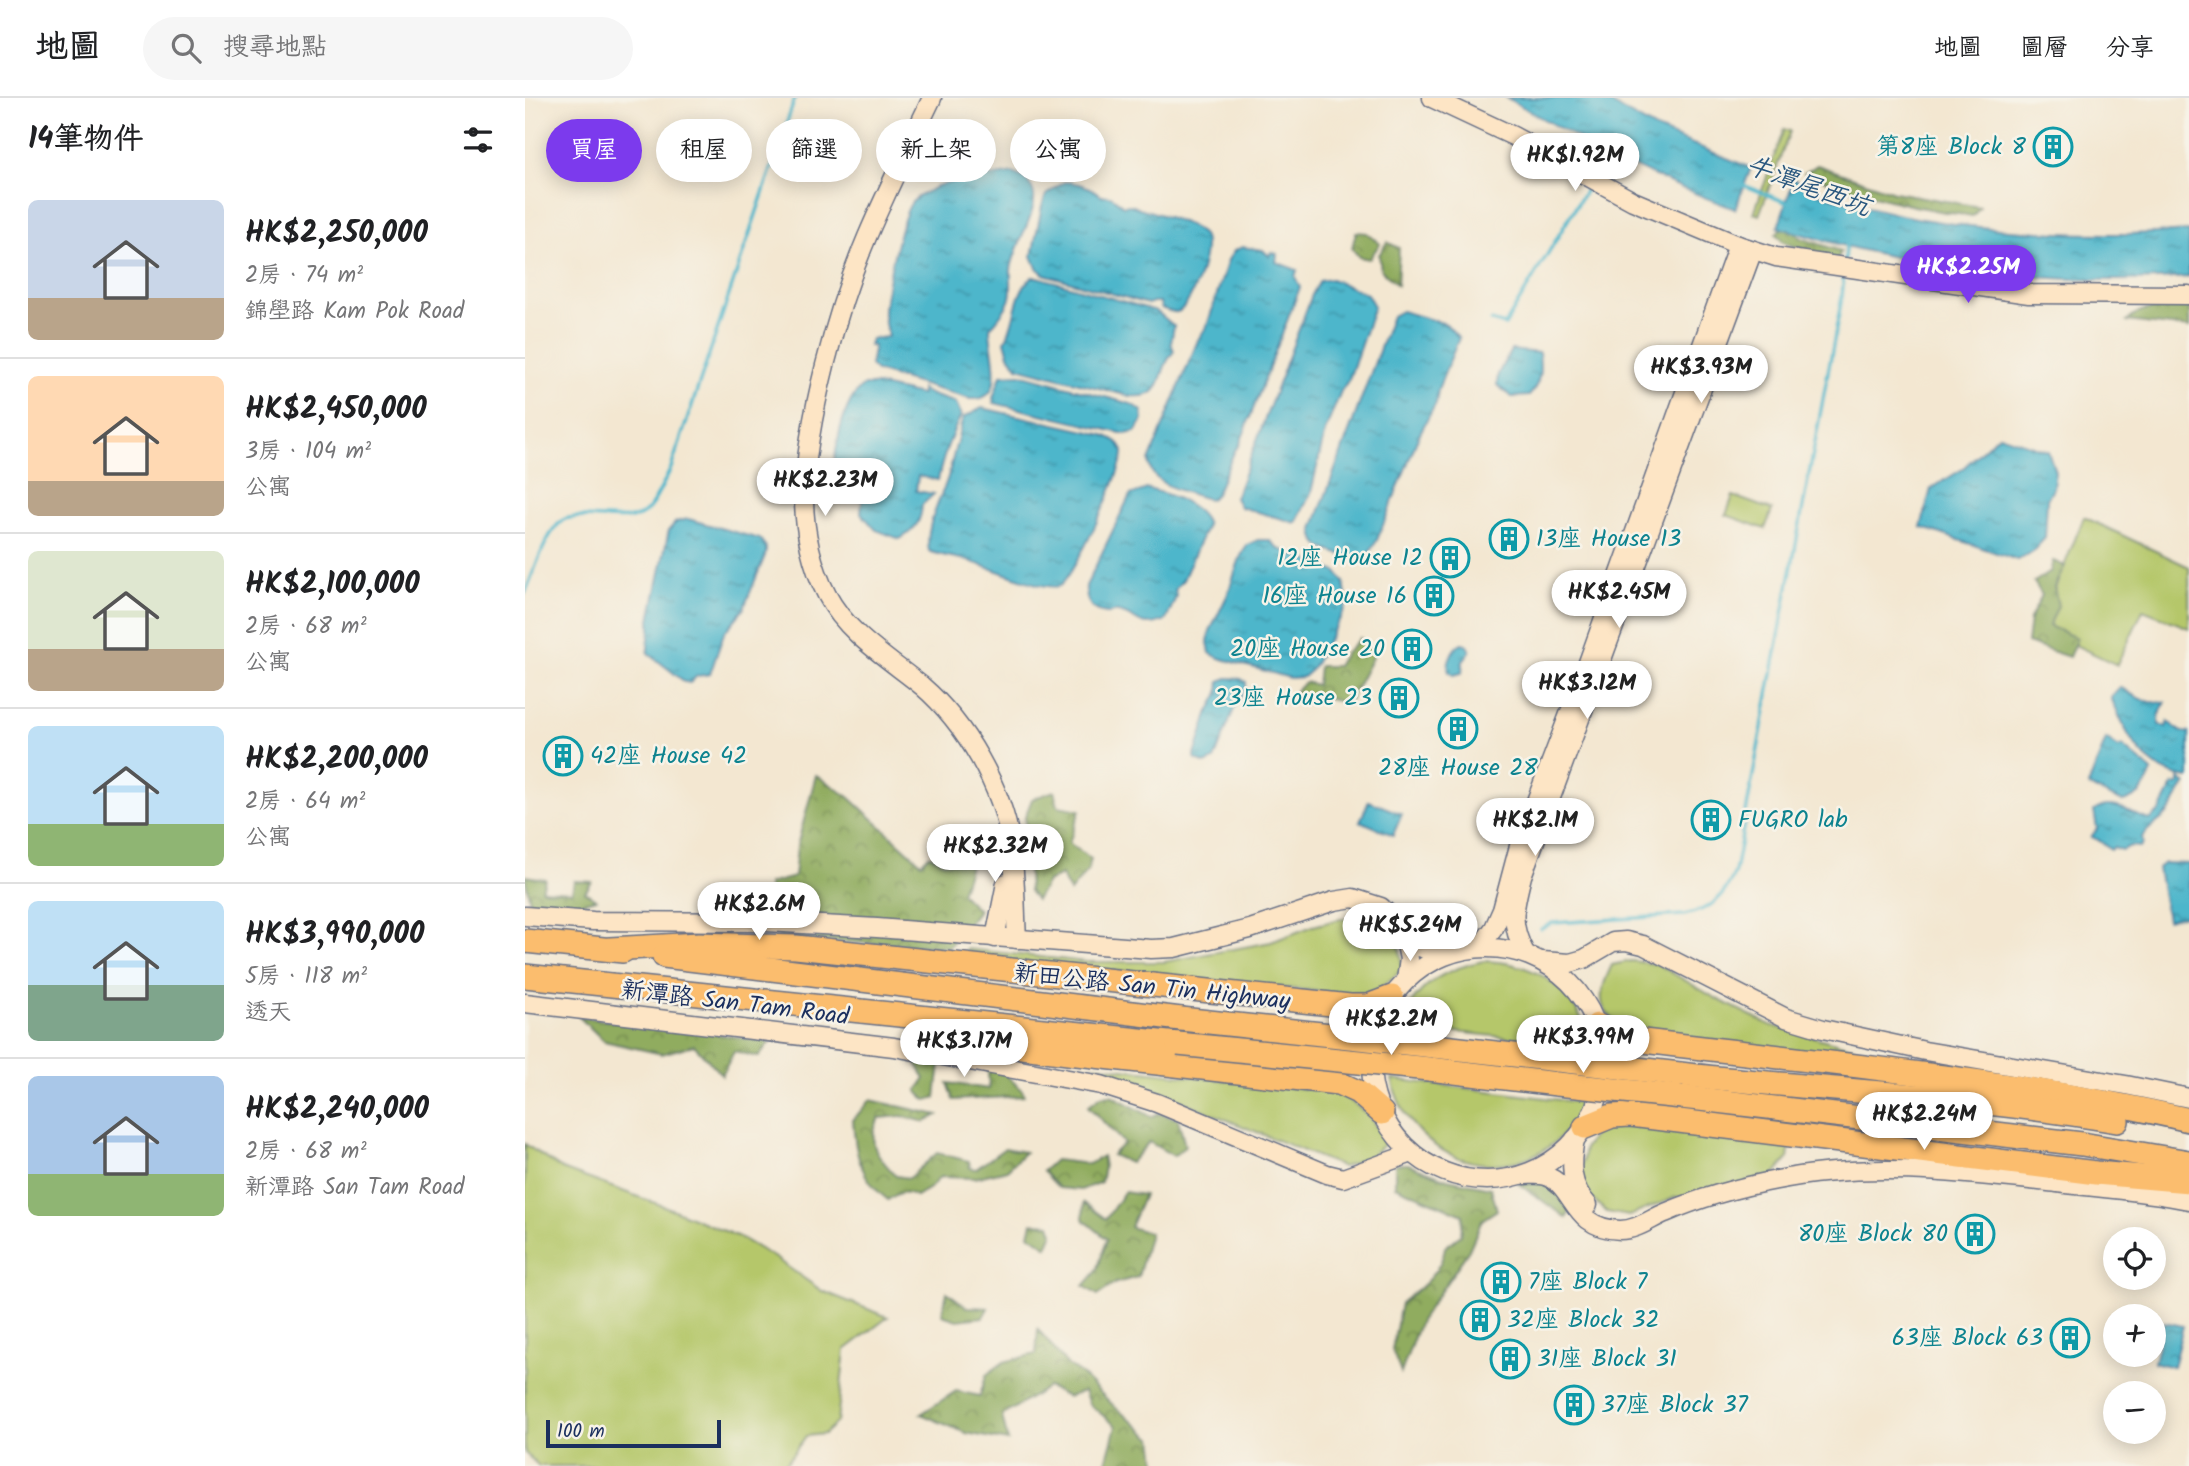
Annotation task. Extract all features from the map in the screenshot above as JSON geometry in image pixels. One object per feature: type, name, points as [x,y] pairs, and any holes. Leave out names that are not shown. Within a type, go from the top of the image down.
[{"type":"highway","name":"新田公路 San Tin Highway","points":[[525,941],[1181,1019],[1558,1060],[1681,1086],[2189,1162]]},
{"type":"highway","points":[[610,949],[699,943],[796,947],[1350,1006],[1368,1006],[1399,988]]},
{"type":"highway","name":"新田公路 San Tin Highway","points":[[525,976],[1557,1084],[1764,1084],[1976,1101],[2090,1116],[2189,1135]]},
{"type":"highway","points":[[851,1009],[992,1043],[1338,1083],[1358,1092],[1382,1113]]},
{"type":"highway","points":[[1597,1025],[1615,1035],[1636,1040],[1967,1081],[2068,1096],[2189,1120]]},
{"type":"highway","points":[[1580,1133],[1612,1116],[1631,1115],[2096,1173],[2189,1181]]},
{"type":"street","points":[[932,98],[866,238],[830,349],[814,417],[804,500],[811,552],[827,596],[857,634],[925,689],[945,710],[994,784],[1007,824],[1013,866],[1017,939]]},
{"type":"street","points":[[1432,98],[1513,136],[1633,201],[1746,248],[1806,262],[2029,294],[2189,295]]},
{"type":"street","points":[[1475,947],[1495,928],[1502,910],[1519,846],[1746,248]]},
{"type":"street","points":[[1524,1175],[1555,1159],[1580,1133],[1597,1104],[1603,1079],[1602,1048],[1597,1025],[1582,996],[1568,980],[1533,957],[1516,937],[1513,919],[1522,876],[1746,248]]},
{"type":"street","points":[[995,938],[1007,877],[1007,824]]},
{"type":"street","points":[[525,916],[593,922],[766,922],[877,928],[1139,950],[1174,947],[1249,929],[1334,901],[1353,898],[1381,906],[1422,948],[1442,956]]},
{"type":"street","points":[[1399,988],[1409,959],[1403,930]]},
{"type":"street","points":[[2189,1098],[1925,1051],[1823,1029],[1786,1018],[1643,944],[1613,942],[1570,963],[1533,957],[1505,948],[1475,947],[1442,956],[1423,966],[1399,988],[1383,1012],[1375,1034],[1371,1064],[1373,1088],[1382,1113],[1395,1136],[1412,1153],[1442,1172],[1464,1178],[1501,1180],[1524,1175],[1546,1176],[1556,1181],[1582,1215],[1602,1227],[1618,1230],[1636,1228],[1665,1213],[1718,1195],[1776,1180],[1863,1170],[1969,1174],[2189,1200]]},
{"type":"street","points":[[1582,996],[1593,954]]},
{"type":"street","name":"新潭路 San Tam Road","points":[[525,1003],[894,1048],[1101,1085],[1157,1103],[1327,1174],[1343,1178],[1412,1153]]},
{"type":"street","points":[[1580,1133],[1571,1172],[1576,1188],[1589,1206],[1614,1219],[1665,1213]]},
{"type":"street","points":[[1377,1164],[1395,1136]]},
{"type":"green space","points":[[1784,129],[1790,131],[1759,215],[1754,213]]},
{"type":"green space","points":[[1817,165],[1894,192],[1980,207],[1973,216],[1887,200],[1805,173]]},
{"type":"green space","points":[[1787,221],[1800,238],[1841,251],[1836,263],[1783,242],[1776,234]]},
{"type":"green space","points":[[1356,232],[1367,233],[1380,244],[1369,259],[1359,257],[1352,248]]},
{"type":"green space","points":[[1387,242],[1399,248],[1397,285],[1381,270],[1379,255]]},
{"type":"green space","points":[[2189,303],[2189,328],[2127,321],[2141,311]]},
{"type":"green space","points":[[1733,496],[1772,510],[1765,529],[1726,515]]},
{"type":"green space","points":[[2084,517],[2189,567],[2189,628],[2143,610],[2117,665],[2039,628]]},
{"type":"green space","points":[[2053,561],[2065,566],[2054,587],[2058,606],[2049,626],[2077,638],[2069,657],[2027,643],[2030,619],[2042,595],[2034,582],[2050,572]]},
{"type":"green space","points":[[1360,638],[1375,652],[1350,700],[1344,703],[1324,697],[1306,703],[1294,692],[1305,682],[1317,685],[1319,666],[1337,666]]},
{"type":"green space","points":[[816,775],[849,797],[921,863],[929,855],[943,862],[970,865],[961,893],[978,910],[949,947],[780,939],[768,884],[794,877],[797,846]]},
{"type":"green space","points":[[1054,791],[1058,806],[1080,810],[1069,843],[1091,859],[1088,870],[1070,892],[1061,875],[1047,882],[1036,900],[1029,891],[1025,817],[1032,799]]},
{"type":"green space","points":[[525,876],[545,879],[542,890],[572,892],[574,881],[592,882],[585,892],[596,899],[580,903],[530,902]]},
{"type":"green space","points":[[1344,918],[1379,924],[1387,929],[1398,945],[1402,970],[1374,993],[1344,994],[964,956],[967,949],[1086,962],[1164,962],[1271,942]]},
{"type":"green space","points":[[1483,961],[1522,967],[1553,983],[1566,995],[1576,1010],[1592,1046],[1397,1026],[1414,1000],[1432,982],[1454,970]]},
{"type":"green space","points":[[1631,961],[1657,964],[1717,999],[1770,1025],[1868,1052],[1917,1060],[1909,1066],[1635,1031],[1613,1019],[1603,1006],[1602,998],[1612,965]]},
{"type":"green space","points":[[579,1017],[770,1042],[758,1057],[734,1051],[722,1075],[694,1045],[662,1054],[604,1041]]},
{"type":"green space","points":[[987,1057],[1022,1090],[1024,1096],[954,1100],[948,1083],[989,1089]]},
{"type":"green space","points":[[915,1061],[940,1063],[936,1098],[926,1100],[917,1091],[925,1079]]},
{"type":"green space","points":[[1096,1066],[1335,1092],[1365,1113],[1387,1142],[1368,1158],[1343,1167],[1154,1090],[1104,1075]]},
{"type":"green space","points":[[1392,1079],[1585,1103],[1561,1136],[1542,1151],[1518,1161],[1494,1164],[1471,1162],[1449,1154],[1429,1141],[1412,1124],[1400,1103]]},
{"type":"green space","points":[[1111,1095],[1152,1117],[1158,1113],[1178,1119],[1185,1146],[1174,1156],[1149,1142],[1130,1163],[1112,1155],[1124,1143],[1088,1106],[1101,1096]]},
{"type":"green space","points":[[870,1100],[938,1115],[925,1122],[902,1116],[879,1118],[873,1136],[876,1150],[896,1176],[909,1178],[937,1153],[969,1161],[970,1168],[976,1169],[1005,1148],[1025,1152],[1007,1170],[974,1178],[940,1177],[931,1187],[916,1196],[902,1193],[888,1200],[865,1174],[855,1143],[853,1120]]},
{"type":"green space","points":[[1613,1123],[1790,1142],[1788,1159],[1773,1176],[1691,1198],[1676,1197],[1629,1216],[1607,1212],[1587,1195],[1581,1171],[1585,1147],[1598,1130]]},
{"type":"green space","points":[[525,1144],[562,1169],[739,1237],[822,1291],[888,1317],[845,1350],[837,1422],[824,1434],[806,1436],[784,1466],[539,1466],[525,1453]]},
{"type":"green space","points":[[1102,1156],[1104,1167],[1101,1182],[1081,1190],[1059,1188],[1043,1171],[1055,1160],[1089,1164]]},
{"type":"green space","points":[[1395,1164],[1408,1164],[1447,1179],[1491,1188],[1497,1210],[1482,1220],[1469,1250],[1420,1321],[1401,1373],[1392,1350],[1401,1303],[1435,1272],[1445,1247],[1461,1235],[1463,1215],[1395,1186]]},
{"type":"green space","points":[[1547,1175],[1571,1208],[1567,1218],[1519,1184]]},
{"type":"green space","points":[[1124,1192],[1144,1195],[1130,1227],[1150,1233],[1138,1277],[1116,1283],[1098,1295],[1084,1286],[1097,1271],[1107,1239],[1083,1219],[1084,1203],[1106,1219]]},
{"type":"green space","points":[[1032,1223],[1050,1224],[1053,1233],[1047,1247],[1029,1234]]},
{"type":"green space","points":[[947,1292],[967,1307],[988,1308],[983,1317],[957,1320],[942,1315]]},
{"type":"green space","points":[[1038,1329],[1067,1365],[1081,1374],[1153,1439],[1157,1466],[1105,1466],[1116,1426],[1089,1404],[1084,1391],[1068,1397],[1048,1387],[1002,1416],[1008,1441],[966,1433],[921,1414],[956,1391],[980,1396],[986,1375],[1004,1362],[1036,1354]]},
{"type":"water","points":[[1507,98],[1601,98],[1656,129],[1751,168],[1735,209],[1618,159]]},
{"type":"water","points":[[1010,173],[1010,182],[1027,182],[1033,192],[1034,203],[1013,261],[1009,301],[990,328],[995,372],[990,392],[982,398],[970,399],[876,371],[870,365],[874,346],[869,345],[871,339],[888,337],[884,316],[886,292],[898,239],[912,202],[946,184],[996,182],[996,175]]},
{"type":"water","points":[[1794,179],[1817,193],[1940,222],[2084,234],[2189,231],[2189,277],[2138,280],[2034,277],[1929,263],[1827,241],[1778,227]]},
{"type":"water","points":[[1064,182],[1074,183],[1094,190],[1101,196],[1112,197],[1123,206],[1130,205],[1178,221],[1202,234],[1205,240],[1203,262],[1189,300],[1183,308],[1171,312],[1161,308],[1160,302],[1148,304],[1044,274],[1037,268],[1032,256],[1046,195]]},
{"type":"water","points":[[1242,247],[1263,250],[1269,256],[1271,252],[1277,254],[1276,262],[1297,270],[1295,277],[1300,287],[1239,446],[1216,494],[1208,499],[1163,483],[1151,470],[1149,461],[1198,340],[1207,326],[1228,260],[1234,251]]},
{"type":"water","points":[[1032,277],[1156,311],[1174,326],[1171,343],[1174,351],[1156,389],[1150,394],[1129,396],[1018,367],[1009,355],[1005,341],[1021,291]]},
{"type":"water","points":[[1331,279],[1367,294],[1374,306],[1349,379],[1341,391],[1325,431],[1311,493],[1296,523],[1240,507],[1235,498],[1312,295],[1320,281]]},
{"type":"water","points":[[1401,311],[1446,324],[1459,338],[1438,389],[1436,403],[1419,435],[1377,540],[1367,557],[1342,555],[1319,545],[1313,529],[1392,316]]},
{"type":"water","points":[[1511,350],[1539,353],[1539,376],[1529,396],[1512,397],[1497,385],[1498,374]]},
{"type":"water","points":[[1020,374],[1131,404],[1142,411],[1143,420],[1135,432],[1125,434],[994,403],[993,398],[1001,375]]},
{"type":"water","points":[[864,385],[877,385],[921,395],[921,389],[956,403],[961,416],[947,447],[938,480],[918,476],[916,491],[934,494],[922,505],[916,525],[900,539],[876,530],[861,513],[862,501],[832,483],[844,416],[856,393]]},
{"type":"water","points":[[982,408],[1104,435],[1116,441],[1122,448],[1116,478],[1096,523],[1074,566],[1059,586],[1040,585],[929,551],[931,523],[948,477],[963,418]]},
{"type":"water","points":[[1999,435],[2048,451],[2055,471],[2053,488],[2047,499],[2045,538],[2031,553],[2017,560],[1921,527],[1931,489],[1961,470]]},
{"type":"water","points":[[1147,489],[1164,493],[1190,505],[1207,525],[1183,580],[1175,589],[1176,597],[1166,620],[1149,624],[1118,612],[1096,610],[1088,601],[1086,591],[1130,495]]},
{"type":"water","points":[[688,519],[760,539],[766,547],[743,610],[724,633],[710,674],[697,676],[690,683],[648,653],[650,620],[669,530],[676,522]]},
{"type":"water","points":[[1258,540],[1269,540],[1279,549],[1337,572],[1344,582],[1347,603],[1344,611],[1312,669],[1303,677],[1290,678],[1210,653],[1210,631],[1227,596],[1240,558],[1247,545]]},
{"type":"water","points":[[1462,643],[1466,644],[1470,651],[1463,661],[1462,673],[1453,675],[1449,672],[1449,660]]},
{"type":"water","points":[[1227,678],[1241,679],[1246,682],[1246,688],[1234,709],[1214,760],[1205,764],[1195,759],[1195,755],[1208,714],[1219,693],[1220,681]]},
{"type":"water","points":[[2120,687],[2147,701],[2165,702],[2159,716],[2159,725],[2166,727],[2168,722],[2180,731],[2189,732],[2189,778],[2160,768],[2139,750],[2123,725],[2111,697]]},
{"type":"water","points":[[2106,739],[2119,748],[2122,746],[2152,771],[2142,791],[2123,802],[2088,786]]},
{"type":"water","points":[[2179,779],[2186,784],[2168,813],[2142,837],[2143,843],[2140,847],[2130,846],[2122,850],[2114,847],[2110,850],[2091,837],[2097,829],[2094,811],[2108,806],[2122,808],[2149,820],[2160,811],[2173,785],[2179,784]]},
{"type":"water","points":[[1369,801],[1402,814],[1393,835],[1360,821]]},
{"type":"water","points":[[2164,863],[2189,864],[2189,914],[2167,920],[2158,868]]},
{"type":"water","points":[[2166,1322],[2183,1326],[2173,1367],[2166,1365]]},
{"type":"waterway","points":[[525,593],[545,544],[563,520],[576,517],[631,518],[640,516],[654,501],[671,468],[795,98]]},
{"type":"waterway","points":[[1596,174],[1611,151]]},
{"type":"waterway","points":[[1491,321],[1505,325],[1590,183]]},
{"type":"waterway","name":"牛潭尾西坑","points":[[1740,184],[1788,203]]},
{"type":"waterway","points":[[1845,262],[1846,245]]},
{"type":"waterway","points":[[1541,929],[1552,923],[1684,915],[1710,906],[1716,901],[1735,872],[1842,297],[1844,273]]},
{"type":"place","name":"第8座 Block 8","points":[[2053,147]]},
{"type":"place","name":"13座 House 13","points":[[1509,539]]},
{"type":"place","name":"12座 House 12","points":[[1450,558]]},
{"type":"place","name":"16座 House 16","points":[[1434,596]]},
{"type":"place","name":"20座 House 20","points":[[1412,649]]},
{"type":"place","name":"23座 House 23","points":[[1399,698]]},
{"type":"place","name":"28座 House 28","points":[[1458,729]]},
{"type":"place","name":"42座 House 42","points":[[563,756]]},
{"type":"place","name":"FUGRO lab","points":[[1711,820]]},
{"type":"place","name":"80座 Block 80","points":[[1975,1234]]},
{"type":"place","name":"7座 Block 7","points":[[1501,1282]]},
{"type":"place","name":"32座 Block 32","points":[[1480,1320]]},
{"type":"place","name":"63座 Block 63","points":[[2070,1338]]},
{"type":"place","name":"31座 Block 31","points":[[1510,1359]]},
{"type":"place","name":"37座 Block 37","points":[[1574,1405]]}]
